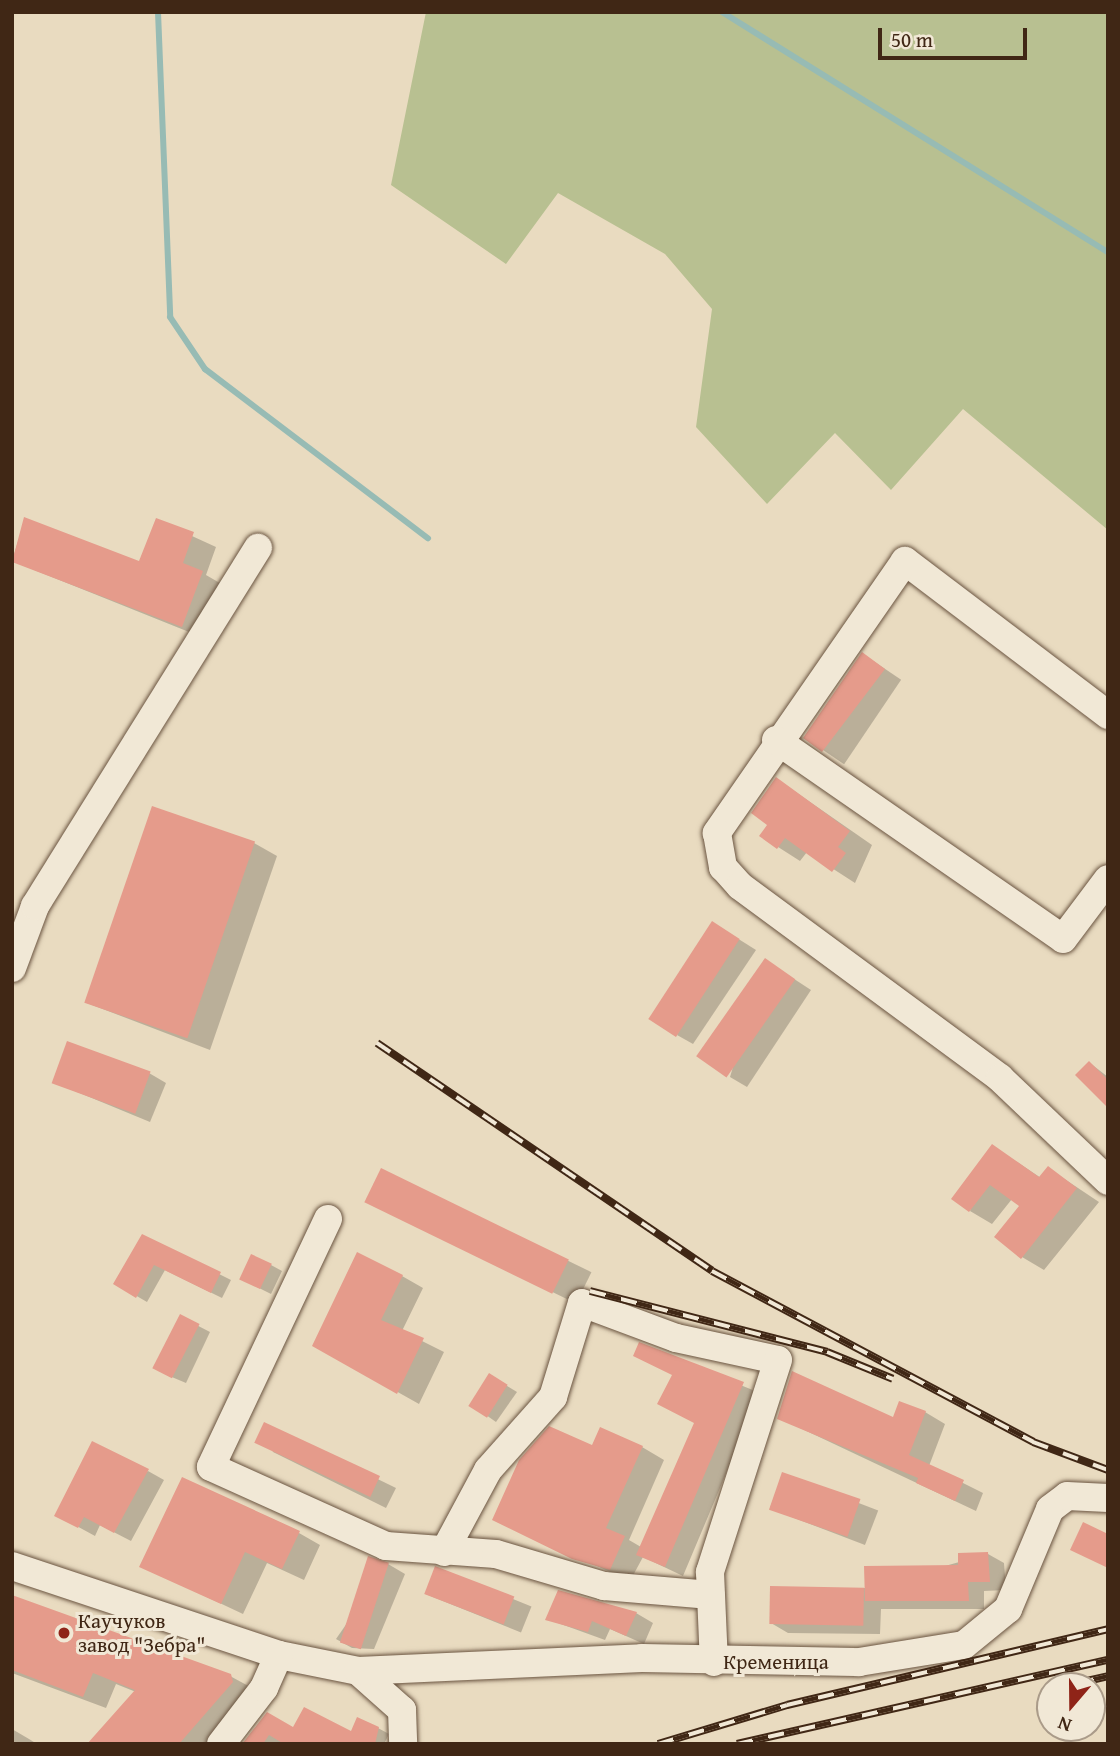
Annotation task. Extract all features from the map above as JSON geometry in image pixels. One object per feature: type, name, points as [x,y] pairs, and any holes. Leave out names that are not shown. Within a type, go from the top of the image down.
[{"type":"street","points":[[12,968],[35,906],[258,548]]},
{"type":"street","points":[[1108,715],[905,561],[776,740],[717,833],[723,867],[740,886],[1000,1078],[1108,1181]]},
{"type":"street","points":[[776,740],[1063,939],[1108,879]]},
{"type":"street","points":[[328,1219],[211,1467],[386,1546],[496,1554],[604,1586],[711,1595]]},
{"type":"street","points":[[444,1552],[488,1471],[553,1397],[582,1303],[677,1338],[778,1360],[710,1572],[714,1662]]},
{"type":"street","name":"Кременица","points":[[358,1671],[642,1658],[714,1662],[859,1662],[964,1645],[1009,1609],[1050,1509],[1067,1496],[1108,1498]]},
{"type":"street","points":[[12,1566],[279,1655],[358,1671],[384,1688],[402,1710],[403,1744]]},
{"type":"street","points":[[221,1744],[264,1688],[279,1655]]},
{"type":"green space","points":[[426,12],[1108,12],[1108,530],[963,409],[891,490],[835,433],[767,504],[696,427],[712,309],[665,254],[558,193],[506,264],[391,185]]},
{"type":"building","points":[[24,517],[139,561],[156,518],[194,532],[183,563],[203,571],[182,627],[12,562]]},
{"type":"building","points":[[862,652],[885,669],[822,752],[803,738]]},
{"type":"building","points":[[776,777],[850,831],[838,847],[846,853],[832,872],[785,838],[777,849],[759,836],[767,825],[751,813]]},
{"type":"building","points":[[152,806],[255,841],[187,1038],[84,1003]]},
{"type":"building","points":[[712,921],[740,939],[676,1037],[648,1019]]},
{"type":"building","points":[[765,958],[795,979],[726,1078],[696,1056]]},
{"type":"building","points":[[67,1041],[151,1071],[135,1114],[52,1083]]},
{"type":"building","points":[[1089,1061],[1108,1080],[1108,1108],[1075,1075]]},
{"type":"building","points":[[992,1144],[1039,1177],[1048,1166],[1077,1188],[1021,1259],[994,1237],[1019,1206],[990,1185],[969,1212],[951,1199]]},
{"type":"building","points":[[381,1168],[569,1260],[552,1294],[364,1202]]},
{"type":"building","points":[[142,1234],[221,1272],[211,1293],[154,1265],[136,1298],[113,1284]]},
{"type":"building","points":[[357,1252],[403,1275],[381,1320],[424,1338],[397,1394],[312,1346]]},
{"type":"building","points":[[251,1254],[272,1264],[260,1289],[239,1279]]},
{"type":"building","points":[[180,1314],[200,1324],[172,1378],[152,1368]]},
{"type":"building","points":[[639,1342],[744,1382],[665,1567],[636,1555],[694,1423],[657,1404],[672,1375],[633,1356]]},
{"type":"building","points":[[792,1371],[893,1417],[899,1401],[926,1411],[909,1455],[964,1480],[955,1501],[916,1483],[918,1478],[777,1419]]},
{"type":"building","points":[[489,1373],[508,1385],[487,1418],[468,1406]]},
{"type":"building","points":[[264,1422],[380,1476],[370,1497],[254,1443]]},
{"type":"building","points":[[549,1426],[592,1445],[600,1427],[643,1446],[606,1528],[625,1536],[610,1570],[572,1559],[492,1520],[519,1460]]},
{"type":"building","points":[[92,1441],[149,1469],[114,1533],[84,1517],[78,1528],[54,1516]]},
{"type":"building","points":[[782,1472],[860,1499],[847,1537],[769,1510]]},
{"type":"building","points":[[182,1477],[300,1531],[282,1569],[245,1552],[221,1604],[139,1567]]},
{"type":"building","points":[[1083,1522],[1108,1534],[1108,1568],[1070,1550]]},
{"type":"building","points":[[988,1552],[990,1582],[968,1582],[969,1601],[865,1601],[864,1566],[958,1565],[958,1553]]},
{"type":"building","points":[[368,1556],[389,1563],[361,1649],[340,1643]]},
{"type":"building","points":[[435,1566],[514,1596],[504,1624],[424,1594]]},
{"type":"building","points":[[770,1586],[864,1588],[863,1626],[769,1624]]},
{"type":"building","points":[[558,1590],[637,1612],[626,1636],[592,1621],[588,1632],[545,1620]]},
{"type":"building","name":"Каучуков завод \"Зебра\"","points":[[12,1595],[231,1674],[233,1682],[179,1744],[87,1744],[135,1690],[93,1673],[83,1697],[12,1670]]},
{"type":"building","points":[[304,1707],[351,1731],[357,1717],[379,1727],[375,1744],[284,1744],[269,1735],[263,1744],[242,1744],[267,1712],[293,1727]]},
{"type":"waterway","points":[[158,12],[170,317],[205,369],[428,538]]},
{"type":"waterway","points":[[722,12],[1108,252]]},
{"type":"railway","points":[[377,1043],[712,1271],[1033,1442],[1108,1470]]},
{"type":"railway","points":[[590,1291],[827,1352],[893,1379]]},
{"type":"railway","points":[[658,1744],[787,1705],[1108,1629]]},
{"type":"railway","points":[[737,1744],[1108,1660]]},
{"type":"place","name":"Каучуков завод \"Зебра\"","points":[[64,1633]]}]
